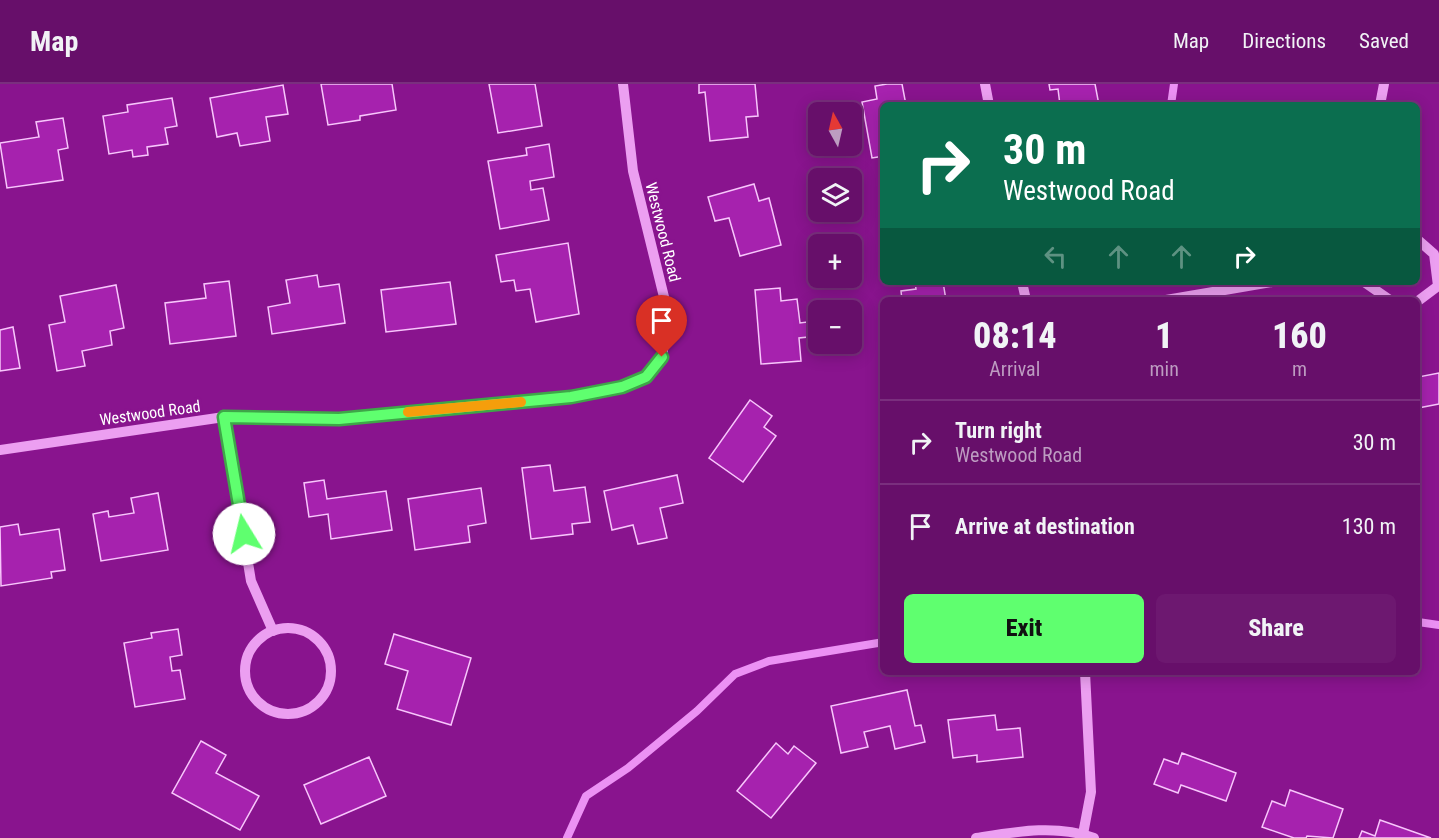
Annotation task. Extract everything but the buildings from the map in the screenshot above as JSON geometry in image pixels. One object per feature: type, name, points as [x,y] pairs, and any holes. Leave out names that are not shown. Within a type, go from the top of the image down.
[{"type":"street","name":"Westwood Road","points":[[0,450],[224,417],[339,419],[571,397],[622,387],[646,377],[662,357],[666,329],[665,301],[633,171],[623,84]]},
{"type":"street","points":[[985,84],[988,102]]},
{"type":"street","points":[[1381,102],[1384,84]]},
{"type":"street","points":[[1420,242],[1434,254],[1438,286],[1420,300]]},
{"type":"street","points":[[1184,297],[1254,285]]},
{"type":"street","points":[[1368,285],[1386,297]]},
{"type":"street","points":[[224,417],[251,581],[273,631]]},
{"type":"street","points":[[286,628],[300,630],[313,636],[323,645],[329,657],[332,671],[329,684],[313,706],[301,712],[286,714],[272,711],[260,703],[251,692],[246,678],[246,664],[251,650],[273,631],[286,628]]},
{"type":"street","points":[[1083,834],[1091,792],[1085,675]]},
{"type":"street","points":[[976,838],[1030,830],[1083,834],[1094,838]]},
{"type":"waterway","points":[[1171,102],[1174,84]]},
{"type":"waterway","points":[[1420,622],[1439,625]]},
{"type":"waterway","points":[[567,838],[586,796],[628,768],[697,711],[735,674],[769,661],[880,643]]},
{"type":"slow traffic","points":[[408,412],[521,402]]},
{"type":"route","points":[[244,534],[224,417],[339,419],[571,397],[622,387],[646,377],[662,357]]}]
